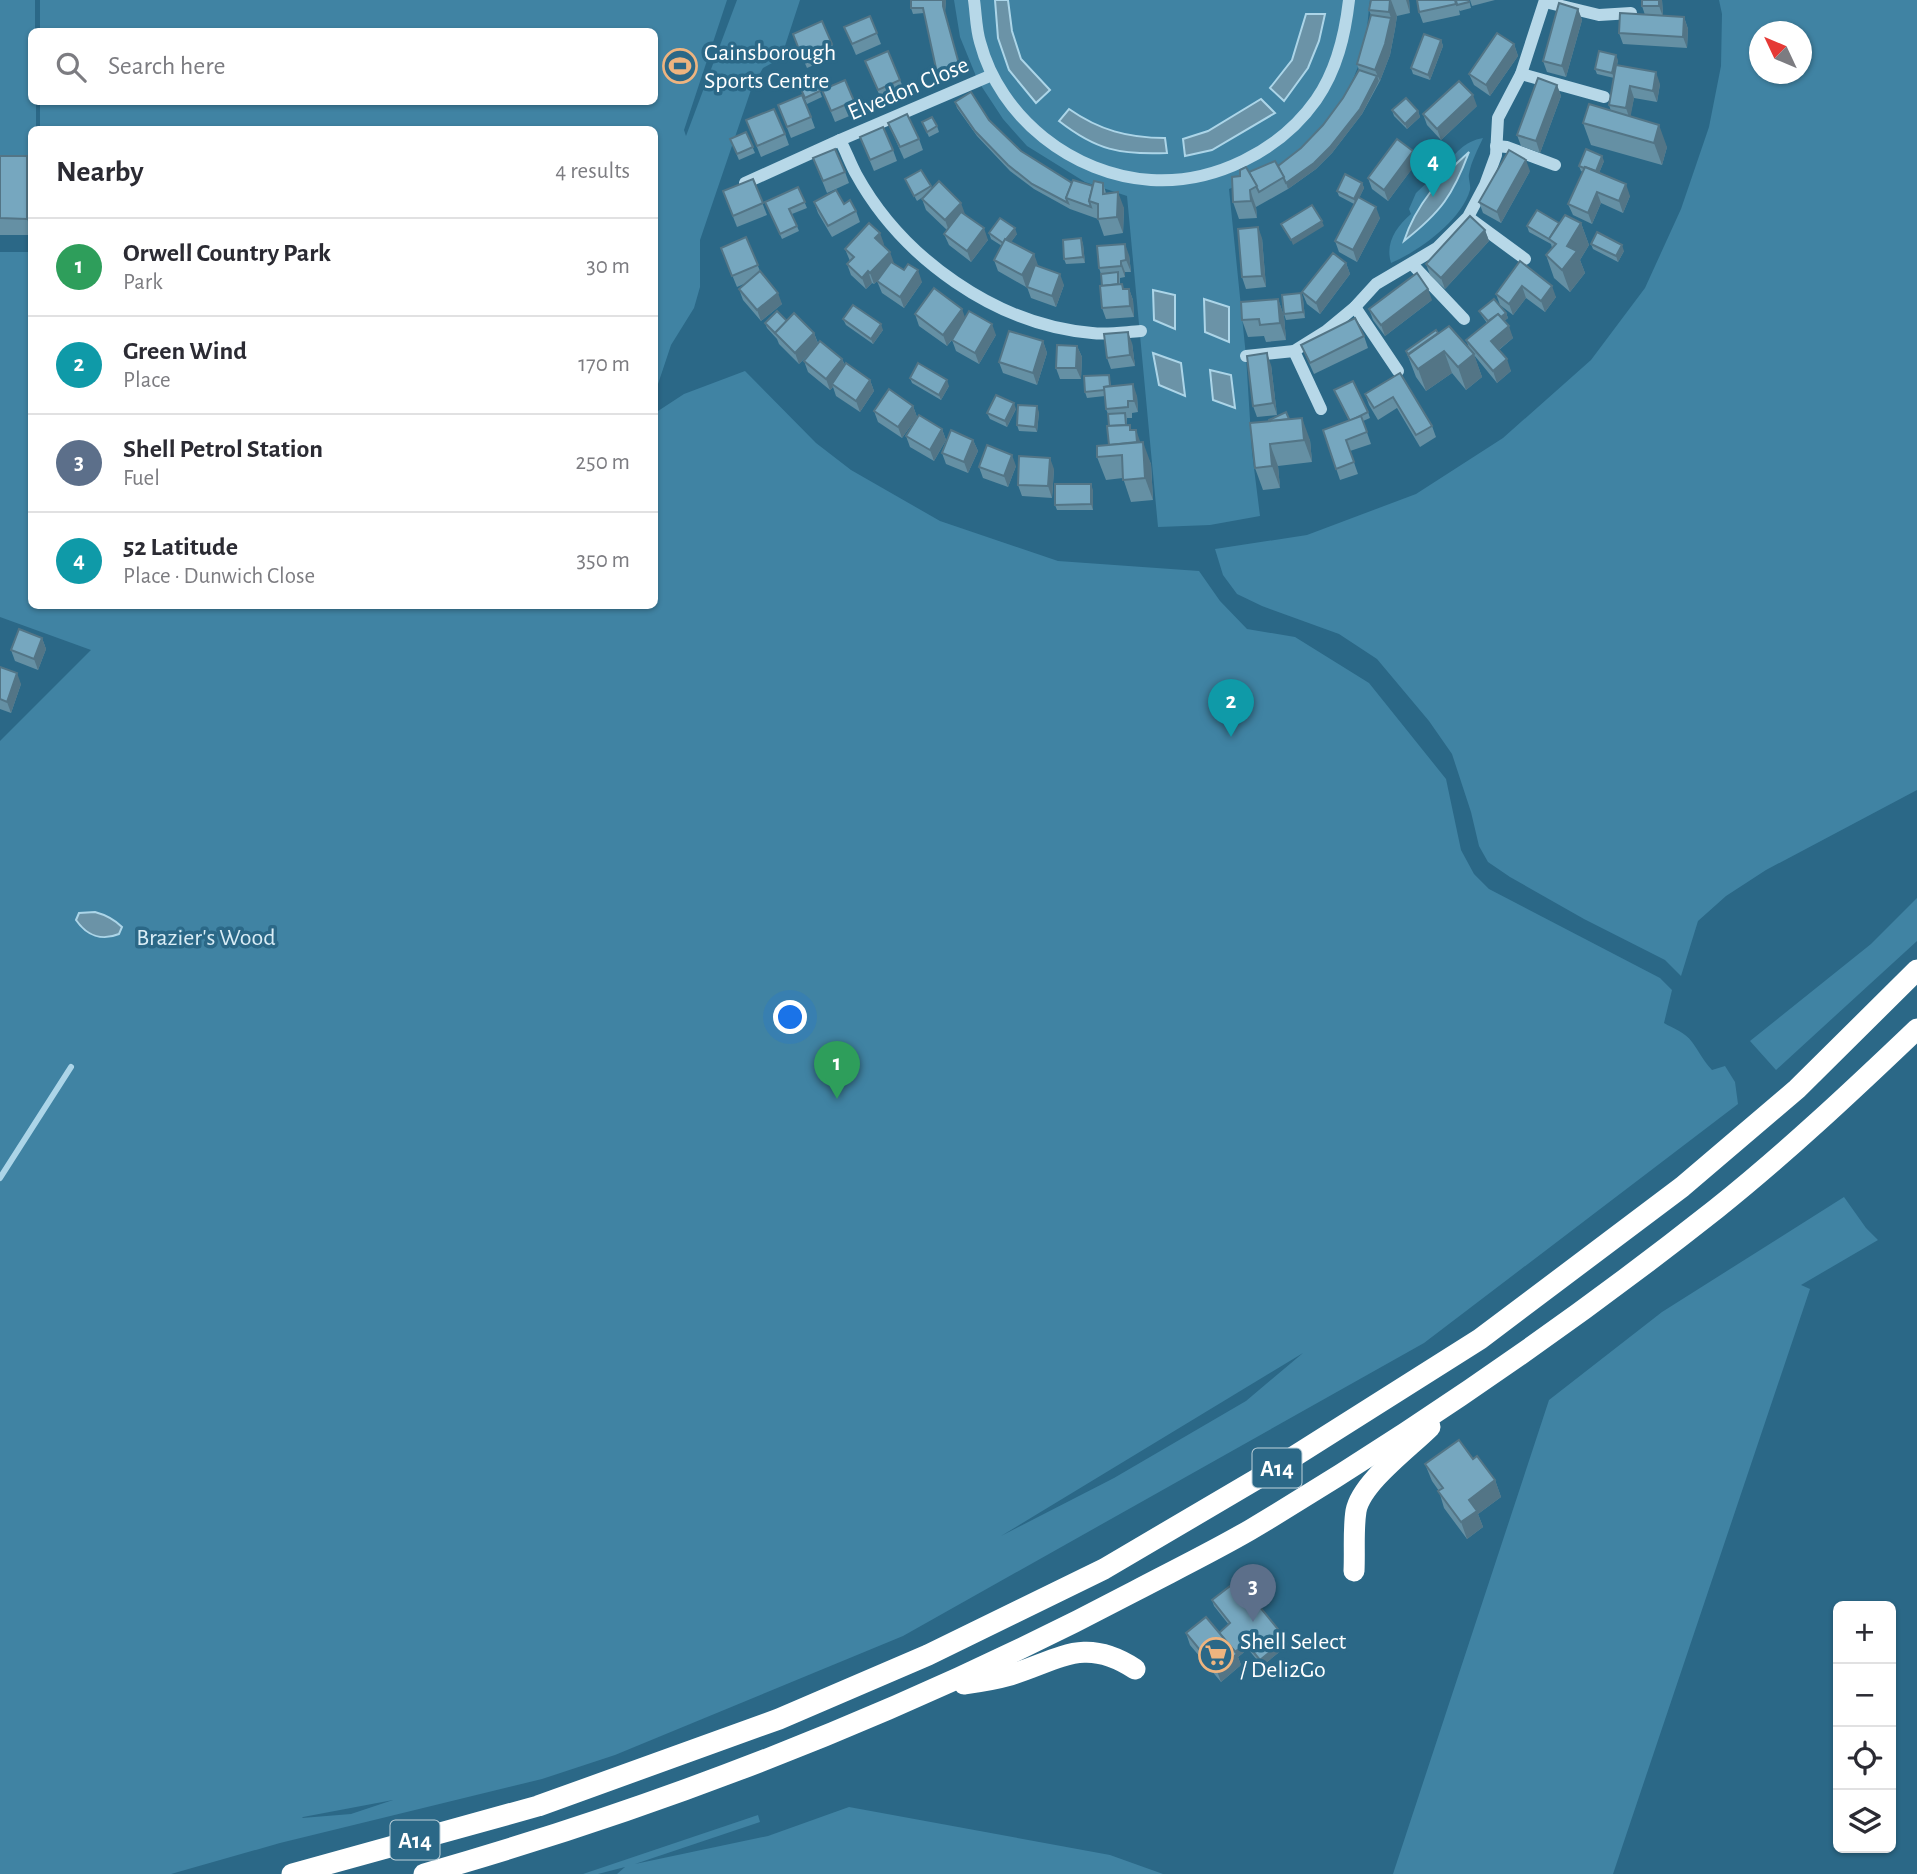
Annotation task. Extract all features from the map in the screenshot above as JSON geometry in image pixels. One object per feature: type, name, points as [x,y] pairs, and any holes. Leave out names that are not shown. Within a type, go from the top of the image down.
[{"type":"highway","name":"A14","points":[[292,1874],[538,1806],[779,1719],[928,1655],[1104,1569],[1279,1466],[1480,1339],[1682,1187],[1797,1089],[1917,970]]},
{"type":"highway","name":"A14","points":[[424,1874],[625,1813],[777,1756],[935,1690],[1086,1617],[1247,1531],[1453,1403],[1583,1310],[1718,1207],[1822,1119],[1917,1029]]},
{"type":"highway","name":"A14","points":[[1354,1571],[1356,1509],[1374,1478],[1453,1403]]},
{"type":"highway","name":"A14","points":[[935,1690],[1007,1676],[1056,1656],[1090,1651],[1119,1658],[1135,1669]]},
{"type":"street","points":[[974,0],[980,42],[992,75],[1012,106],[1037,134],[1073,158],[1124,176],[1150,180],[1177,180],[1230,168],[1270,146],[1298,123],[1317,99],[1331,74],[1342,43],[1349,0]]},
{"type":"street","points":[[1246,356],[1294,351],[1326,331],[1376,284],[1437,248],[1468,217],[1485,185],[1496,155],[1498,118],[1521,74],[1545,1],[1599,15],[1631,13]]},
{"type":"street","points":[[1521,74],[1604,97]]},
{"type":"street","name":"Elvedon Close","points":[[745,183],[992,75]]},
{"type":"street","name":"Elvedon Close","points":[[841,140],[857,175],[887,218],[921,253],[966,289],[1018,315],[1061,329],[1096,334],[1140,331]]},
{"type":"street","points":[[1496,146],[1507,147],[1555,165]]},
{"type":"street","points":[[1468,217],[1525,259]]},
{"type":"street","points":[[1412,264],[1464,319]]},
{"type":"street","points":[[1355,306],[1398,371]]},
{"type":"street","points":[[1294,351],[1321,409]]},
{"type":"green space","points":[[0,0],[35,0],[35,28],[28,28],[28,105],[36,105],[36,126],[28,126],[28,175],[0,174]]},
{"type":"green space","name":"Gainsborough Sports Centre","points":[[40,0],[727,0],[684,130],[686,136],[737,0],[800,0],[784,49],[774,62],[763,68],[752,87],[700,240],[700,287],[694,308],[671,345],[658,384],[658,126],[40,126],[40,105],[658,105],[658,28],[40,28]]},
{"type":"green space","points":[[954,0],[1370,0],[1364,48],[1356,73],[1331,117],[1296,153],[1253,179],[1229,189],[1260,516],[1210,525],[1158,527],[1127,196],[1085,182],[1027,146],[1003,119],[978,81],[960,37]]},
{"type":"green space","points":[[1719,0],[1917,0],[1917,790],[1766,870],[1726,896],[1698,921],[1681,976],[1665,960],[1584,919],[1488,862],[1479,846],[1452,754],[1429,721],[1377,659],[1339,634],[1237,594],[1223,575],[1215,549],[1307,535],[1416,494],[1503,438],[1591,360],[1645,288],[1681,209],[1709,127],[1721,66],[1722,14]]},
{"type":"green space","points":[[1483,138],[1470,169],[1470,190],[1458,213],[1426,243],[1391,263],[1391,242],[1396,230],[1411,214],[1409,209],[1416,193],[1440,170],[1444,170],[1460,149]]},
{"type":"green space","name":"Brazier's Wood","points":[[0,252],[28,252],[28,609],[658,609],[658,411],[684,394],[745,371],[816,443],[851,470],[940,521],[1058,561],[1199,571],[1220,601],[1247,629],[1295,637],[1369,683],[1446,779],[1461,850],[1474,874],[1489,889],[1660,978],[1672,990],[1664,1023],[1683,1033],[1712,1070],[1725,1066],[1735,1082],[1738,1104],[1424,1343],[903,1636],[615,1755],[542,1779],[280,1843],[171,1874],[0,1874],[0,741],[91,650],[0,617]],"holes":[[[1303,1353],[1246,1401],[1114,1478],[1001,1536]],[[393,1800],[351,1814],[302,1818]]]},
{"type":"green space","points":[[1917,898],[1917,941],[1776,1070],[1750,1041],[1871,944]]},
{"type":"green space","points":[[1844,1197],[1878,1240],[1801,1285],[1810,1289],[1613,1874],[1393,1874],[1549,1400],[1662,1312]]},
{"type":"green space","points":[[849,1807],[1110,1855],[1163,1874],[617,1874],[625,1867],[598,1874],[583,1874],[758,1815],[760,1822],[635,1864],[768,1836]]},
{"type":"shaded area","points":[[995,0],[1008,0],[1012,31],[1021,59],[1050,90],[1036,103],[1009,70],[998,38]]},
{"type":"shaded area","points":[[1306,14],[1325,14],[1319,41],[1308,68],[1284,101],[1270,88],[1292,60]]},
{"type":"shaded area","points":[[1261,99],[1275,113],[1212,150],[1185,156],[1183,139],[1208,131]]},
{"type":"shaded area","points":[[1069,109],[1114,131],[1165,138],[1167,153],[1135,153],[1109,149],[1085,139],[1059,121]]},
{"type":"shaded area","points":[[1469,152],[1444,202],[1428,221],[1404,241],[1415,215],[1430,192]]},
{"type":"shaded area","points":[[1153,290],[1175,295],[1175,329],[1154,320]]},
{"type":"shaded area","points":[[1204,299],[1229,307],[1229,342],[1205,332]]},
{"type":"shaded area","points":[[1153,353],[1181,363],[1185,396],[1159,385]]},
{"type":"shaded area","points":[[1210,370],[1231,375],[1235,408],[1213,400]]},
{"type":"shaded area","points":[[95,912],[119,924],[122,927],[119,934],[95,936],[76,920],[79,913]]},
{"type":"building","points":[[911,0],[943,0],[959,64],[937,73],[923,8],[911,8]]},
{"type":"building","points":[[1371,0],[1390,0],[1389,12],[1369,10]]},
{"type":"building","points":[[1417,0],[1455,0],[1456,4],[1419,12]]},
{"type":"building","points":[[1456,0],[1468,0],[1469,2],[1457,5]]},
{"type":"building","points":[[1642,0],[1659,0],[1659,6],[1642,6]]},
{"type":"building","points":[[1559,3],[1578,9],[1562,66],[1543,61]]},
{"type":"building","points":[[1620,13],[1684,17],[1683,37],[1619,33]]},
{"type":"building","points":[[1371,15],[1391,18],[1375,70],[1357,64]]},
{"type":"building","points":[[870,16],[877,33],[852,44],[844,27]]},
{"type":"building","points":[[822,21],[832,44],[802,57],[793,34]]},
{"type":"building","points":[[1497,33],[1514,44],[1486,85],[1469,74]]},
{"type":"building","points":[[1424,34],[1441,40],[1428,75],[1411,68]]},
{"type":"building","points":[[888,51],[900,80],[878,90],[865,61]]},
{"type":"building","points":[[1599,51],[1616,55],[1612,73],[1595,69]]},
{"type":"building","points":[[1616,65],[1656,72],[1653,91],[1630,86],[1626,108],[1609,105]]},
{"type":"building","points":[[1359,70],[1377,76],[1360,109],[1314,163],[1286,183],[1278,166],[1301,148],[1323,125]]},
{"type":"building","points":[[814,76],[820,91],[805,98],[798,83]]},
{"type":"building","points":[[1538,78],[1557,85],[1536,141],[1517,135]]},
{"type":"building","points":[[845,80],[854,101],[831,111],[822,90]]},
{"type":"building","points":[[1459,81],[1473,95],[1437,129],[1423,114]]},
{"type":"building","points":[[971,92],[989,120],[1021,151],[1072,183],[1066,198],[1068,203],[1032,184],[1008,165],[975,131],[955,102]]},
{"type":"building","points":[[802,95],[811,117],[787,127],[778,105]]},
{"type":"building","points":[[1406,98],[1418,111],[1405,124],[1392,110]]},
{"type":"building","points":[[1589,104],[1659,125],[1654,143],[1583,123]]},
{"type":"building","points":[[774,109],[785,134],[757,146],[746,120]]},
{"type":"building","points":[[907,114],[919,139],[900,147],[888,123]]},
{"type":"building","points":[[932,117],[937,126],[927,132],[922,122]]},
{"type":"building","points":[[883,127],[893,150],[870,160],[860,137]]},
{"type":"building","points":[[746,132],[753,147],[737,154],[730,139]]},
{"type":"building","points":[[1397,139],[1413,151],[1384,190],[1368,178]]},
{"type":"building","points":[[835,149],[845,172],[823,181],[813,158]]},
{"type":"building","points":[[1586,149],[1602,156],[1596,171],[1579,166]]},
{"type":"building","points":[[1509,150],[1526,160],[1497,212],[1479,202]]},
{"type":"building","points":[[0,156],[27,156],[27,219],[0,218]]},
{"type":"building","points":[[1275,161],[1284,177],[1259,192],[1249,172]]},
{"type":"building","points":[[1246,167],[1257,186],[1250,190],[1251,201],[1233,202],[1232,177],[1240,176],[1240,170]]},
{"type":"building","points":[[1585,167],[1626,184],[1619,201],[1597,192],[1588,213],[1568,204]]},
{"type":"building","points":[[921,170],[931,186],[914,196],[905,179]]},
{"type":"building","points":[[1345,174],[1362,183],[1354,199],[1337,191]]},
{"type":"building","points":[[753,179],[763,203],[733,216],[723,191]]},
{"type":"building","points":[[1073,180],[1093,186],[1089,201],[1091,207],[1066,198]]},
{"type":"building","points":[[939,181],[961,203],[945,220],[922,199]]},
{"type":"building","points":[[1094,181],[1103,183],[1103,194],[1118,192],[1117,217],[1098,219],[1098,204],[1089,201]]},
{"type":"building","points":[[798,187],[805,202],[789,209],[797,226],[780,234],[765,202]]},
{"type":"building","points":[[836,190],[844,204],[850,200],[856,211],[828,226],[814,202]]},
{"type":"building","points":[[1358,197],[1376,207],[1353,250],[1335,241]]},
{"type":"building","points":[[1312,205],[1322,221],[1291,240],[1281,224]]},
{"type":"building","points":[[1537,210],[1559,223],[1549,239],[1527,226]]},
{"type":"building","points":[[961,212],[984,228],[967,251],[944,234]]},
{"type":"building","points":[[1565,215],[1581,223],[1567,246],[1577,251],[1562,270],[1546,255],[1556,244],[1549,239]]},
{"type":"building","points":[[1470,216],[1485,230],[1441,278],[1426,264]]},
{"type":"building","points":[[1000,218],[1015,228],[1003,243],[989,233]]},
{"type":"building","points":[[869,223],[880,233],[875,238],[890,252],[862,278],[847,264],[854,257],[845,249]]},
{"type":"building","points":[[1258,227],[1262,276],[1242,277],[1238,229]]},
{"type":"building","points":[[1597,232],[1622,245],[1616,256],[1591,244]]},
{"type":"building","points":[[746,237],[758,265],[732,276],[721,248]]},
{"type":"building","points":[[1081,238],[1083,257],[1064,259],[1063,240]]},
{"type":"building","points":[[1005,239],[1034,254],[1022,275],[994,260]]},
{"type":"building","points":[[1125,244],[1126,260],[1121,261],[1121,266],[1099,268],[1097,246]]},
{"type":"building","points":[[1333,253],[1346,263],[1316,303],[1302,292]]},
{"type":"building","points":[[1520,261],[1552,286],[1541,301],[1522,286],[1509,304],[1496,294]]},
{"type":"building","points":[[891,262],[904,270],[908,264],[918,270],[900,297],[877,281]]},
{"type":"building","points":[[1035,265],[1060,274],[1052,296],[1027,287]]},
{"type":"building","points":[[760,271],[778,293],[757,310],[739,289]]},
{"type":"building","points":[[1118,272],[1118,284],[1102,286],[1101,274]]},
{"type":"building","points":[[1417,273],[1428,289],[1381,325],[1369,309]]},
{"type":"building","points":[[1122,284],[1123,289],[1129,289],[1130,306],[1102,308],[1100,286]]},
{"type":"building","points":[[934,288],[962,309],[943,335],[915,314]]},
{"type":"building","points":[[1301,293],[1303,312],[1284,314],[1282,295]]},
{"type":"building","points":[[1278,299],[1280,323],[1260,325],[1259,319],[1242,320],[1241,302]]},
{"type":"building","points":[[1494,299],[1506,313],[1501,317],[1498,314],[1488,321],[1479,311]]},
{"type":"building","points":[[853,305],[881,324],[871,339],[843,319]]},
{"type":"building","points":[[777,311],[787,321],[775,333],[765,323]]},
{"type":"building","points":[[969,311],[992,324],[975,353],[952,340]]},
{"type":"building","points":[[794,313],[814,333],[795,353],[775,333]]},
{"type":"building","points":[[1498,314],[1509,326],[1491,341],[1507,359],[1493,371],[1466,340]]},
{"type":"building","points":[[1355,318],[1364,336],[1310,363],[1301,345]]},
{"type":"building","points":[[1449,326],[1474,354],[1458,367],[1444,351],[1418,369],[1408,355]]},
{"type":"building","points":[[1436,330],[1438,333],[1408,354],[1406,351]]},
{"type":"building","points":[[1009,331],[1043,341],[1033,373],[999,362]]},
{"type":"building","points":[[1128,332],[1130,355],[1107,358],[1104,334]]},
{"type":"building","points":[[820,341],[842,359],[826,379],[804,361]]},
{"type":"building","points":[[1057,345],[1077,346],[1076,368],[1056,368]]},
{"type":"building","points":[[1267,353],[1273,403],[1253,406],[1247,356]]},
{"type":"building","points":[[846,363],[870,380],[856,401],[832,384]]},
{"type":"building","points":[[918,363],[947,380],[939,395],[910,378]]},
{"type":"building","points":[[1400,373],[1432,426],[1416,435],[1393,397],[1374,408],[1365,394]]},
{"type":"building","points":[[1109,375],[1110,386],[1104,387],[1105,390],[1085,392],[1084,376]]},
{"type":"building","points":[[1353,381],[1368,412],[1350,421],[1334,390]]},
{"type":"building","points":[[1133,384],[1134,401],[1128,401],[1128,407],[1106,409],[1104,387]]},
{"type":"building","points":[[889,389],[913,406],[898,427],[874,411]]},
{"type":"building","points":[[996,395],[1014,403],[1005,421],[987,413]]},
{"type":"building","points":[[1018,405],[1037,406],[1035,427],[1017,425]]},
{"type":"building","points":[[1286,412],[1289,419],[1269,421],[1269,420]]},
{"type":"building","points":[[1125,413],[1126,425],[1109,426],[1108,414]]},
{"type":"building","points":[[919,415],[942,429],[930,450],[906,436]]},
{"type":"building","points":[[1361,416],[1367,432],[1346,440],[1354,462],[1336,469],[1323,430]]},
{"type":"building","points":[[1302,418],[1304,440],[1270,444],[1272,466],[1255,468],[1250,423]]},
{"type":"building","points":[[1130,425],[1130,430],[1136,430],[1137,442],[1109,445],[1107,426]]},
{"type":"building","points":[[951,430],[973,440],[964,462],[942,453]]},
{"type":"building","points":[[1143,442],[1145,478],[1123,480],[1122,455],[1097,457],[1097,446]]},
{"type":"building","points":[[987,445],[1012,455],[1004,476],[979,467]]},
{"type":"building","points":[[1019,456],[1050,458],[1048,486],[1018,485]]},
{"type":"building","points":[[1055,484],[1091,484],[1091,504],[1055,505]]},
{"type":"building","points":[[19,629],[42,638],[34,659],[11,650]]},
{"type":"building","points":[[0,667],[17,673],[7,702],[0,699]]},
{"type":"building","points":[[1459,1440],[1473,1459],[1477,1456],[1495,1480],[1469,1500],[1477,1511],[1461,1522],[1438,1491],[1443,1488],[1425,1464]]},
{"type":"building","points":[[1238,1580],[1286,1639],[1260,1660],[1246,1643],[1235,1652],[1219,1633],[1230,1623],[1212,1600]]},
{"type":"building","name":"Shell Select / Deli2Go","points":[[1206,1617],[1237,1654],[1217,1671],[1186,1633]]},
{"type":"waterway","points":[[0,1178],[71,1067]]},
{"type":"place","name":"Gainsborough Sports Centre","points":[[680,66]]},
{"type":"place","name":"52 Latitude","points":[[1433,197]]},
{"type":"place","name":"Green Wind","points":[[1231,737]]},
{"type":"place","name":"Orwell Country Park","points":[[837,1099]]},
{"type":"place","name":"Shell Petrol Station","points":[[1253,1622]]},
{"type":"place","name":"Shell Select / Deli2Go","points":[[1216,1655]]}]
